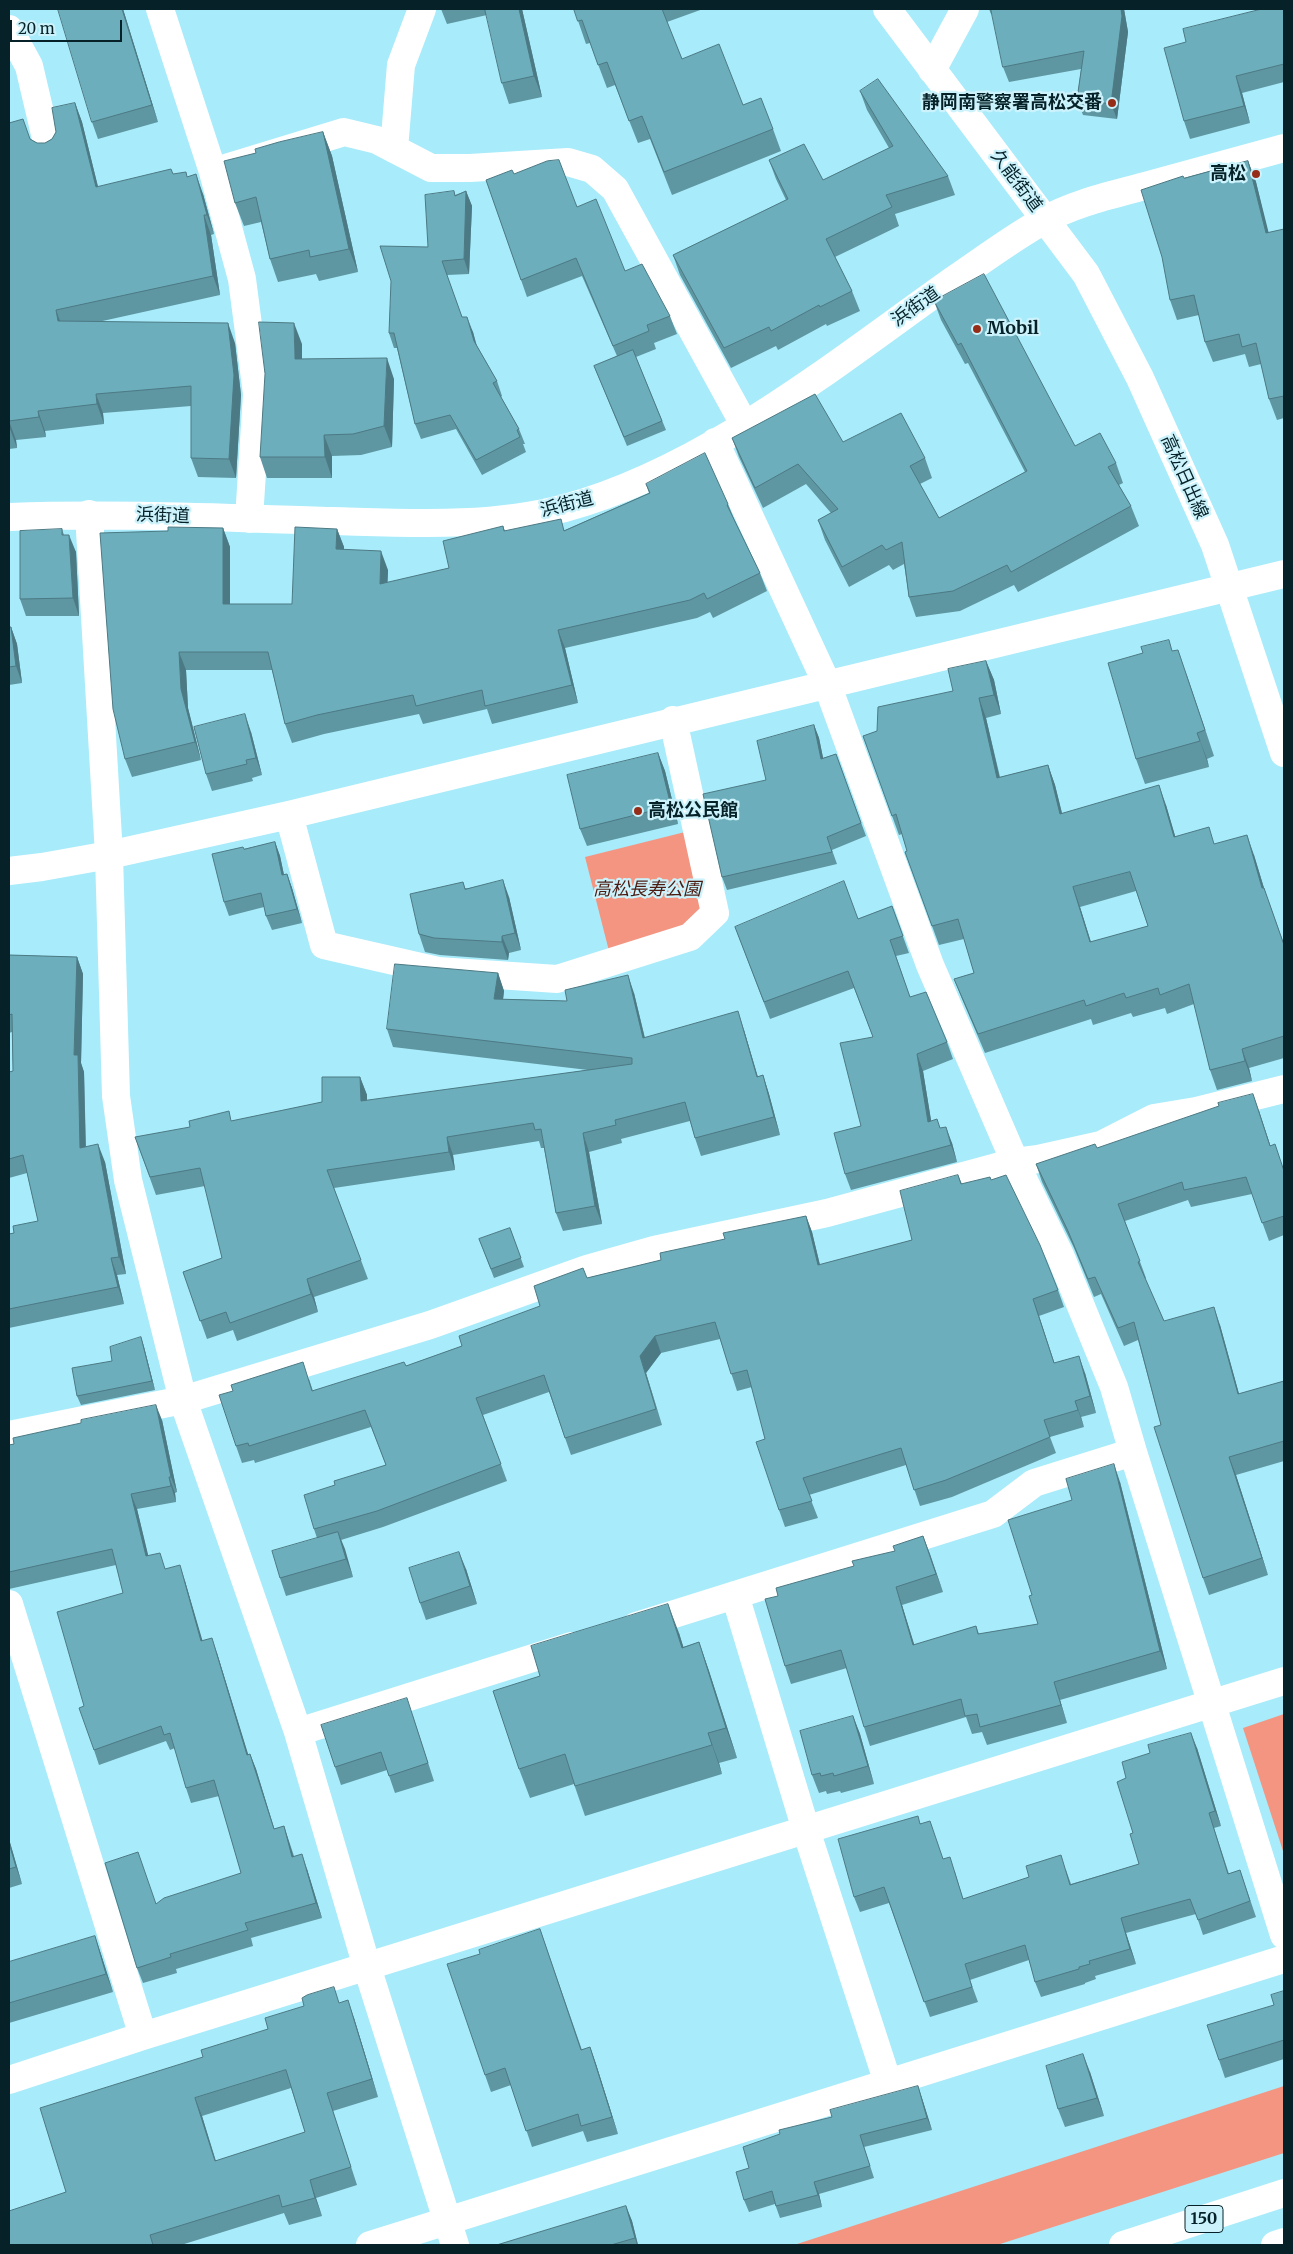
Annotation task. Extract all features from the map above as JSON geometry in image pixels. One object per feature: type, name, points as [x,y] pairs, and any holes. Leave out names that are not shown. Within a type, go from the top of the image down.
[{"type":"main road","points":[[160,9],[213,172],[242,279],[257,394],[249,519]]},
{"type":"main road","points":[[394,149],[401,65],[422,9]]},
{"type":"main road","points":[[887,9],[932,70],[965,9]]},
{"type":"main road","points":[[9,29],[29,66],[48,146]]},
{"type":"main road","name":"久能街道","points":[[932,70],[1044,220],[1102,197],[1284,148]]},
{"type":"main road","points":[[213,172],[344,132],[377,140],[431,168],[470,168],[568,162],[592,169],[615,190],[744,424]]},
{"type":"main road","name":"浜街道","points":[[9,517],[89,514],[438,524],[526,515],[562,509],[608,494],[662,472],[715,442],[782,401],[988,256],[1044,220]]},
{"type":"main road","name":"高松日出線","points":[[1044,220],[1086,274],[1140,378],[1215,545],[1284,753]]},
{"type":"main road","points":[[715,442],[827,684],[930,965],[1015,1162],[1060,1255],[1114,1387],[1284,1935]]},
{"type":"main road","points":[[89,514],[109,855],[116,1096],[128,1180],[183,1400],[298,1732],[367,1967],[451,2233]]},
{"type":"main road","points":[[9,871],[109,855],[289,815],[673,720],[1284,574]]},
{"type":"main road","points":[[289,815],[324,945],[438,971],[557,978],[690,937],[715,913],[673,720]]},
{"type":"main road","points":[[9,1435],[183,1400],[430,1325],[597,1266],[654,1250],[827,1213],[1015,1162],[1038,1159],[1101,1145],[1154,1118],[1196,1111],[1284,1090]]},
{"type":"main road","points":[[298,1732],[993,1514],[1034,1483],[1133,1452]]},
{"type":"main road","points":[[735,1595],[806,1830],[888,2083]]},
{"type":"main road","points":[[9,1604],[143,2036]]},
{"type":"main road","points":[[9,2080],[143,2036],[1284,1681]]},
{"type":"main road","points":[[370,2245],[451,2233],[888,2083],[1284,1959]]},
{"type":"main road","name":"150","points":[[1123,2245],[1284,2193]]},
{"type":"main road","points":[[1275,2245],[1284,2242]]},
{"type":"green space","name":"高松長寿公園","points":[[689,831],[703,904],[690,926],[609,951],[585,857]]},
{"type":"green space","points":[[1284,1714],[1284,1854],[1243,1728]]},
{"type":"green space","points":[[1284,2086],[1284,2153],[997,2245],[794,2245]]},
{"type":"building","points":[[58,9],[122,9],[152,105],[92,122]]},
{"type":"building","points":[[485,9],[519,9],[534,76],[502,83]]},
{"type":"building","points":[[574,9],[662,9],[682,59],[719,44],[743,105],[761,98],[773,129],[664,172],[642,116],[629,121],[607,62],[598,65],[582,20],[578,21]]},
{"type":"building","points":[[991,9],[1121,9],[1122,16],[1111,104],[1077,99],[1084,51],[1003,67]]},
{"type":"building","points":[[1262,9],[1284,9],[1284,64],[1236,76],[1244,106],[1184,121],[1164,48],[1186,42],[1183,29]]},
{"type":"building","points":[[878,79],[948,176],[886,195],[892,207],[826,239],[852,291],[820,307],[819,305],[771,331],[769,327],[724,348],[673,255],[788,199],[769,160],[804,144],[823,180],[893,146],[860,91]]},
{"type":"building","points":[[75,103],[96,187],[171,169],[173,174],[186,172],[187,177],[196,174],[207,215],[204,215],[213,276],[56,310],[58,321],[228,323],[234,375],[229,459],[191,458],[191,386],[96,394],[97,404],[38,411],[39,417],[9,421],[9,123],[23,119],[30,139],[37,143],[45,143],[52,139],[56,132],[52,108]]},
{"type":"building","points":[[323,132],[349,249],[310,257],[309,250],[270,259],[256,197],[235,203],[224,161],[256,153],[255,149]]},
{"type":"building","points":[[559,160],[577,207],[596,199],[625,271],[642,264],[670,316],[647,325],[649,331],[613,346],[576,258],[521,280],[486,180],[512,170],[514,174],[547,161]]},
{"type":"building","points":[[1248,161],[1266,233],[1284,229],[1284,396],[1269,399],[1256,343],[1242,347],[1239,334],[1205,342],[1194,295],[1170,300],[1162,257],[1141,190],[1183,176],[1184,178]]},
{"type":"building","points":[[454,191],[455,196],[466,191],[464,259],[442,261],[462,317],[467,317],[474,341],[497,381],[493,383],[519,429],[517,430],[520,437],[476,460],[450,415],[415,424],[394,333],[389,333],[391,281],[380,246],[428,247],[425,195]]},
{"type":"building","points":[[984,274],[1075,446],[1100,433],[1116,463],[1108,467],[1131,506],[1011,572],[1007,565],[953,591],[909,597],[902,542],[886,550],[882,545],[842,567],[818,520],[838,509],[798,464],[755,488],[732,438],[815,394],[843,442],[901,413],[925,458],[910,466],[939,518],[1027,471],[961,343],[958,345],[934,301]]},
{"type":"building","points":[[259,322],[294,323],[295,359],[387,358],[384,426],[353,434],[324,435],[325,457],[260,457],[265,374]]},
{"type":"building","points":[[633,350],[662,421],[624,437],[594,366]]},
{"type":"building","points":[[705,453],[727,505],[760,573],[707,599],[704,593],[690,600],[558,630],[572,685],[485,706],[482,690],[416,706],[413,695],[317,715],[285,724],[268,652],[179,652],[181,689],[195,742],[125,759],[113,709],[100,533],[168,531],[168,527],[223,528],[223,604],[292,604],[295,527],[337,529],[336,549],[381,551],[380,584],[449,568],[443,541],[503,526],[504,531],[561,519],[564,531],[650,493],[646,484]]},
{"type":"building","points":[[62,529],[62,535],[69,535],[73,598],[20,599],[20,531]]},
{"type":"building","points":[[9,627],[11,627],[16,666],[9,667]]},
{"type":"building","points":[[1169,640],[1172,651],[1178,650],[1205,730],[1197,733],[1200,741],[1136,759],[1108,663],[1143,653],[1141,647]]},
{"type":"building","points":[[986,661],[994,695],[979,698],[997,778],[1048,765],[1060,814],[1159,785],[1174,837],[1209,827],[1214,844],[1247,835],[1262,888],[1264,888],[1284,945],[1284,1036],[1242,1049],[1245,1061],[1210,1070],[1189,984],[1160,995],[1158,988],[1126,998],[1124,993],[1086,1006],[1084,1000],[978,1034],[954,979],[974,973],[958,919],[932,926],[905,852],[907,851],[896,814],[892,816],[863,736],[877,731],[878,707],[953,691],[948,669]],"holes":[[[1130,872],[1148,926],[1090,942],[1073,887]]]},
{"type":"building","points":[[245,714],[256,758],[246,760],[247,764],[206,774],[194,727]]},
{"type":"building","points":[[814,725],[821,759],[836,754],[861,823],[827,837],[832,852],[722,877],[703,794],[766,780],[757,741]]},
{"type":"building","points":[[658,753],[671,806],[580,829],[567,775]]},
{"type":"building","points":[[275,842],[282,875],[287,874],[297,909],[266,916],[261,893],[224,902],[212,854]]},
{"type":"building","points":[[503,880],[515,933],[502,936],[502,942],[434,938],[419,934],[410,894],[463,882],[465,889]]},
{"type":"building","points":[[844,881],[858,919],[892,906],[903,936],[890,940],[910,997],[926,992],[947,1042],[917,1054],[928,1122],[937,1119],[940,1128],[946,1127],[951,1145],[845,1174],[834,1133],[861,1126],[840,1043],[873,1037],[848,971],[764,1002],[735,927]]},
{"type":"building","points":[[9,955],[77,957],[74,1055],[78,1055],[80,1148],[98,1144],[119,1257],[111,1258],[118,1287],[9,1309],[9,1234],[14,1233],[13,1226],[38,1221],[23,1155],[9,1159],[9,1072],[13,1071],[12,1014],[9,1015]]},
{"type":"building","points":[[395,964],[498,973],[494,999],[567,1001],[565,990],[628,975],[643,1038],[738,1011],[757,1077],[763,1075],[774,1117],[695,1138],[685,1102],[615,1120],[616,1125],[583,1133],[595,1206],[556,1213],[541,1129],[535,1130],[533,1123],[447,1137],[449,1152],[327,1170],[361,1260],[307,1279],[311,1294],[230,1323],[226,1312],[200,1321],[183,1272],[222,1258],[200,1168],[150,1177],[135,1137],[190,1127],[189,1121],[229,1111],[231,1121],[322,1102],[322,1077],[360,1077],[361,1101],[632,1064],[632,1058],[387,1029]]},
{"type":"building","points":[[1253,1094],[1270,1146],[1275,1144],[1284,1171],[1284,1216],[1262,1223],[1246,1177],[1184,1190],[1182,1182],[1118,1204],[1140,1261],[1138,1262],[1164,1321],[1214,1307],[1238,1394],[1284,1381],[1284,1441],[1229,1457],[1262,1558],[1203,1578],[1154,1427],[1161,1425],[1134,1322],[1118,1328],[1095,1277],[1088,1279],[1068,1231],[1036,1164],[1095,1144],[1097,1148],[1219,1106],[1218,1103]]},
{"type":"building","points":[[958,1175],[961,1184],[990,1177],[991,1180],[1006,1175],[1040,1245],[1058,1290],[1033,1299],[1054,1363],[1079,1356],[1090,1396],[1075,1401],[1078,1410],[1044,1420],[1050,1437],[946,1480],[914,1490],[901,1448],[803,1478],[812,1501],[779,1510],[756,1442],[765,1439],[747,1370],[731,1374],[715,1322],[655,1336],[640,1356],[656,1409],[565,1438],[544,1375],[476,1398],[501,1464],[377,1511],[314,1529],[304,1495],[335,1485],[334,1481],[386,1465],[365,1410],[249,1446],[248,1443],[236,1446],[219,1395],[233,1391],[231,1385],[303,1362],[312,1391],[404,1362],[406,1366],[462,1346],[459,1336],[540,1306],[534,1286],[583,1268],[587,1278],[661,1260],[660,1253],[725,1239],[723,1233],[806,1216],[818,1265],[912,1240],[900,1191]]},
{"type":"building","points":[[510,1228],[521,1258],[491,1269],[479,1239]]},
{"type":"building","points":[[141,1337],[152,1381],[77,1396],[72,1368],[112,1361],[110,1347]]},
{"type":"building","points":[[156,1405],[171,1477],[169,1477],[171,1486],[131,1494],[146,1556],[160,1553],[165,1569],[180,1565],[201,1641],[212,1638],[247,1755],[250,1754],[274,1829],[284,1826],[292,1857],[302,1854],[316,1903],[245,1923],[248,1930],[170,1954],[171,1957],[137,1968],[105,1863],[138,1852],[156,1904],[164,1898],[241,1873],[214,1780],[186,1788],[170,1733],[164,1735],[161,1726],[94,1750],[79,1708],[84,1706],[57,1612],[123,1593],[112,1549],[9,1572],[9,1445],[14,1444],[13,1438],[81,1423],[81,1420]]},
{"type":"building","points":[[1114,1464],[1160,1651],[1054,1682],[1061,1705],[980,1727],[977,1714],[965,1716],[961,1699],[864,1727],[841,1650],[785,1666],[765,1599],[778,1596],[776,1588],[854,1566],[852,1561],[895,1551],[893,1546],[923,1536],[936,1574],[896,1587],[913,1645],[976,1626],[978,1634],[1038,1624],[1029,1596],[1032,1595],[1008,1520],[1072,1500],[1066,1479]]},
{"type":"building","points":[[338,1532],[346,1559],[280,1578],[272,1551]]},
{"type":"building","points":[[459,1552],[470,1586],[420,1603],[409,1568]]},
{"type":"building","points":[[668,1604],[682,1648],[699,1642],[726,1728],[708,1733],[712,1745],[575,1786],[565,1754],[519,1769],[493,1691],[540,1676],[531,1646]]},
{"type":"building","points":[[407,1698],[428,1763],[389,1776],[381,1752],[335,1767],[321,1725]]},
{"type":"building","points":[[853,1716],[868,1766],[834,1776],[833,1773],[821,1776],[820,1773],[812,1775],[800,1731]]},
{"type":"building","points":[[1191,1733],[1215,1811],[1209,1813],[1228,1874],[1240,1870],[1250,1901],[1198,1920],[1190,1899],[1121,1918],[1130,1949],[1089,1961],[1090,1964],[1079,1967],[1079,1969],[1035,1982],[1025,1945],[965,1964],[972,1987],[924,2002],[884,1887],[854,1897],[838,1839],[918,1816],[920,1824],[930,1821],[943,1859],[950,1857],[963,1899],[1029,1877],[1026,1866],[1061,1855],[1070,1885],[1139,1864],[1130,1834],[1133,1833],[1117,1782],[1126,1778],[1122,1762],[1150,1753],[1148,1745]]},
{"type":"building","points":[[9,1843],[16,1867],[9,1869]]},
{"type":"building","points":[[540,1929],[581,2050],[590,2047],[612,2117],[581,2126],[578,2114],[526,2131],[505,2068],[485,2075],[447,1964],[480,1954],[479,1950]]},
{"type":"building","points":[[95,1936],[106,1974],[9,2003],[9,1962]]},
{"type":"building","points":[[334,1987],[339,2003],[348,2000],[372,2079],[327,2093],[351,2167],[310,2180],[315,2198],[282,2207],[279,2195],[150,2235],[153,2245],[9,2245],[9,2211],[66,2192],[40,2108],[203,2057],[201,2050],[268,2029],[265,2018],[304,2006],[302,1998]],"holes":[[[286,2070],[305,2132],[215,2161],[195,2098]]]},
{"type":"building","points":[[1284,1991],[1284,2040],[1219,2060],[1207,2025],[1274,2005],[1271,1995]]},
{"type":"building","points":[[1083,2054],[1097,2098],[1058,2109],[1046,2066]]},
{"type":"building","points":[[918,2086],[927,2118],[860,2135],[870,2166],[814,2182],[818,2195],[776,2206],[772,2191],[744,2200],[736,2172],[749,2168],[743,2147],[780,2134],[779,2130],[832,2117],[830,2110]]},
{"type":"building","points":[[626,2206],[635,2238],[611,2245],[497,2245]]},
{"type":"place","name":"静岡南警察署高松交番","points":[[1112,103]]},
{"type":"place","name":"高松","points":[[1256,174]]},
{"type":"place","name":"Mobil","points":[[977,329]]},
{"type":"place","name":"高松公民館","points":[[638,811]]}]
